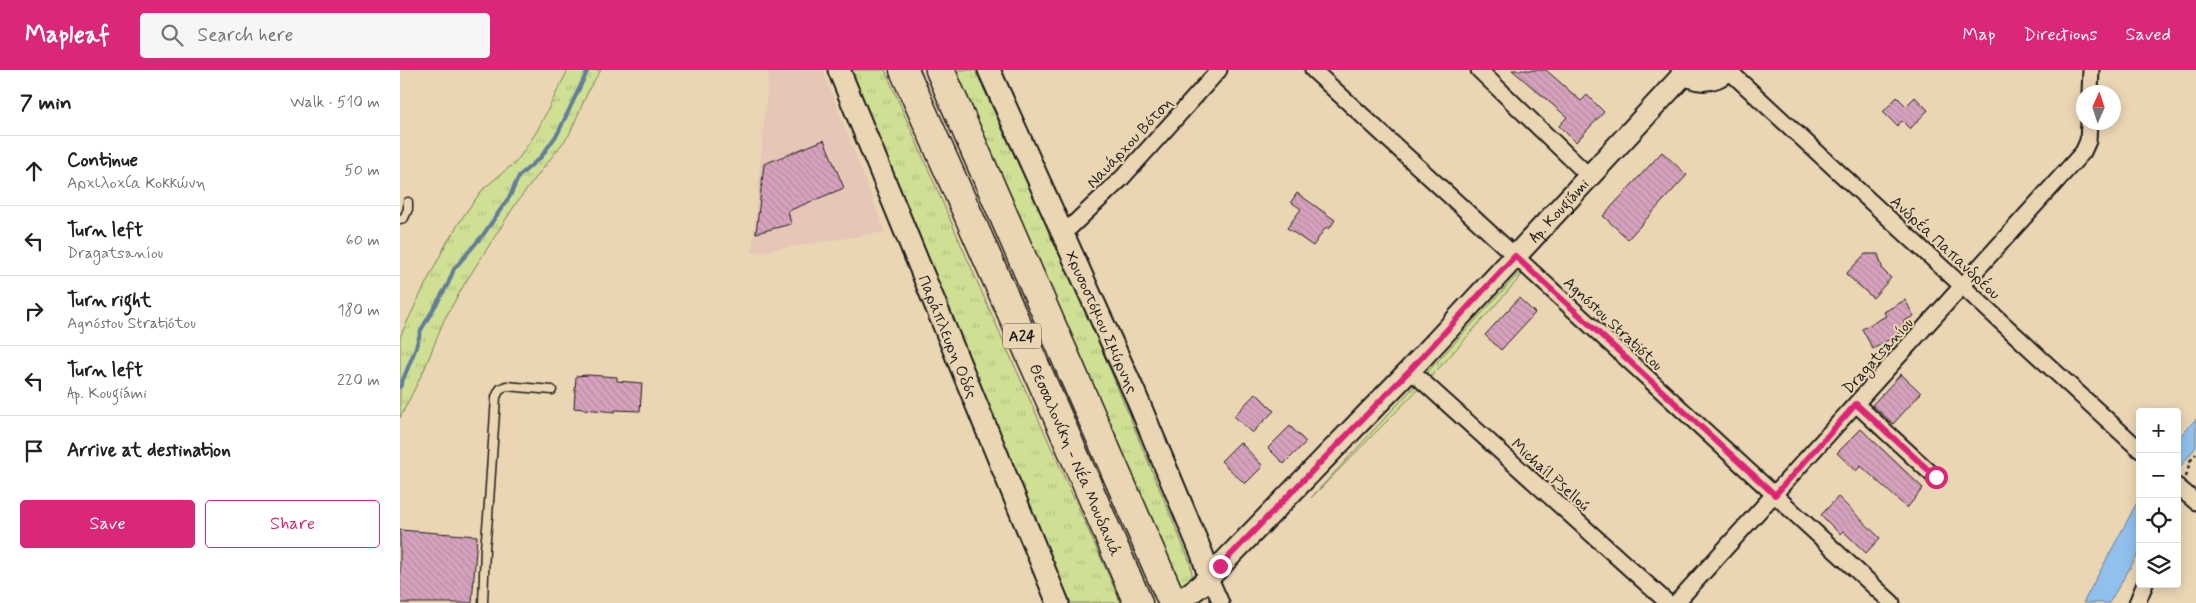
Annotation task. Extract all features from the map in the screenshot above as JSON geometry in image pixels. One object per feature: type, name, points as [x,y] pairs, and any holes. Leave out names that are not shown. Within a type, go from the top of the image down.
[{"type":"highway","name":"Θεσσαλονίκη - Νέα Μουδανιά","points":[[904,70],[1138,603]]},
{"type":"highway","name":"Θεσσαλονίκη - Νέα Μουδανιά","points":[[940,70],[1174,601]]},
{"type":"street","name":"Παράπλευρη Οδός","points":[[839,70],[1058,603]]},
{"type":"street","name":"Χρυσοστόμου Σμύρνης","points":[[989,70],[1134,394],[1202,554],[1209,576]]},
{"type":"street","name":"Ναυάρχου Βότση","points":[[1062,235],[1122,178],[1219,70]]},
{"type":"street","name":"Agnóstou Stratiótou","points":[[1312,70],[1892,603]]},
{"type":"street","points":[[1480,70],[1589,176]]},
{"type":"street","points":[[1683,71],[1696,79],[1710,79],[1728,70]]},
{"type":"street","name":"Ανδρέα Παπανδρέου","points":[[1728,70],[2136,446]]},
{"type":"street","points":[[2090,85],[2091,70]]},
{"type":"street","name":"Ap. Kougiámi","points":[[1174,601],[1200,586],[1410,370],[1683,71]]},
{"type":"street","name":"Dragatsaníou","points":[[1676,603],[2083,152],[2088,141],[2089,130]]},
{"type":"street","name":"Michaíl Pselloú","points":[[1410,370],[1668,603]]},
{"type":"street","points":[[1856,404],[1936,477]]},
{"type":"street","points":[[2181,492],[2196,502]]},
{"type":"street","points":[[1202,554],[1232,553]]},
{"type":"street","points":[[1209,576],[1221,603]]},
{"type":"street","points":[[2137,603],[2143,588]]},
{"type":"lane","points":[[400,219],[404,218],[407,214],[408,202]]},
{"type":"lane","points":[[483,603],[484,548],[488,517],[496,397],[500,389],[506,386],[552,390]]},
{"type":"path","points":[[2181,486],[2190,461],[2196,454]]},
{"type":"shaded area","points":[[769,70],[823,70],[885,232],[752,253]]},
{"type":"green space","points":[[568,70],[601,70],[590,87],[569,135],[517,202],[465,283],[444,320],[424,370],[400,418],[400,337],[419,297],[446,244],[464,215],[483,189],[517,161],[537,131]]},
{"type":"green space","points":[[843,70],[885,70],[990,311],[1121,603],[1068,603]]},
{"type":"green space","points":[[952,70],[975,70],[1086,312],[1190,562],[1193,580],[1183,596]]},
{"type":"green space","points":[[1519,273],[1522,275],[1443,364],[1311,498]]},
{"type":"water","points":[[2196,419],[2196,447],[2181,466],[2181,453],[2181,435]]},
{"type":"water","points":[[2136,504],[2136,558],[2109,603],[2083,603]]},
{"type":"building","points":[[1512,70],[1546,70],[1581,101],[1587,95],[1604,112],[1576,142],[1559,126],[1567,117]]},
{"type":"building","points":[[1897,97],[1906,106],[1915,97],[1928,110],[1910,129],[1902,121],[1897,126],[1883,112]]},
{"type":"building","points":[[824,140],[844,188],[788,211],[791,224],[756,233],[764,164]]},
{"type":"building","points":[[1662,152],[1687,175],[1628,239],[1603,216]]},
{"type":"building","points":[[1297,193],[1335,220],[1329,229],[1326,227],[1313,246],[1287,228],[1301,209],[1291,202]]},
{"type":"building","points":[[1865,254],[1878,254],[1883,270],[1891,278],[1873,298],[1846,274]]},
{"type":"building","points":[[1519,298],[1535,313],[1501,350],[1485,335]]},
{"type":"building","points":[[1905,300],[1914,316],[1904,321],[1902,332],[1873,349],[1862,329],[1886,316],[1884,312]]},
{"type":"building","points":[[1901,374],[1921,393],[1893,424],[1872,405]]},
{"type":"building","points":[[576,376],[617,377],[617,381],[642,383],[640,411],[615,410],[615,412],[574,408]]},
{"type":"building","points":[[1256,393],[1274,411],[1252,433],[1234,416]]},
{"type":"building","points":[[1290,426],[1306,442],[1284,464],[1268,448]]},
{"type":"building","points":[[1861,429],[1923,488],[1907,508],[1861,466],[1856,471],[1837,453]]},
{"type":"building","points":[[1240,442],[1263,466],[1245,484],[1221,461]]},
{"type":"building","points":[[1838,497],[1880,538],[1866,553],[1843,531],[1840,534],[1821,515]]},
{"type":"building","points":[[400,530],[477,536],[472,603],[400,603]]},
{"type":"waterway","points":[[400,387],[421,330],[448,284],[454,269],[483,235],[510,196],[519,176],[541,157],[558,133],[588,70]]},
{"type":"route","points":[[1220,566],[1410,370],[1515,256],[1775,495],[1856,404],[1936,477]]}]
